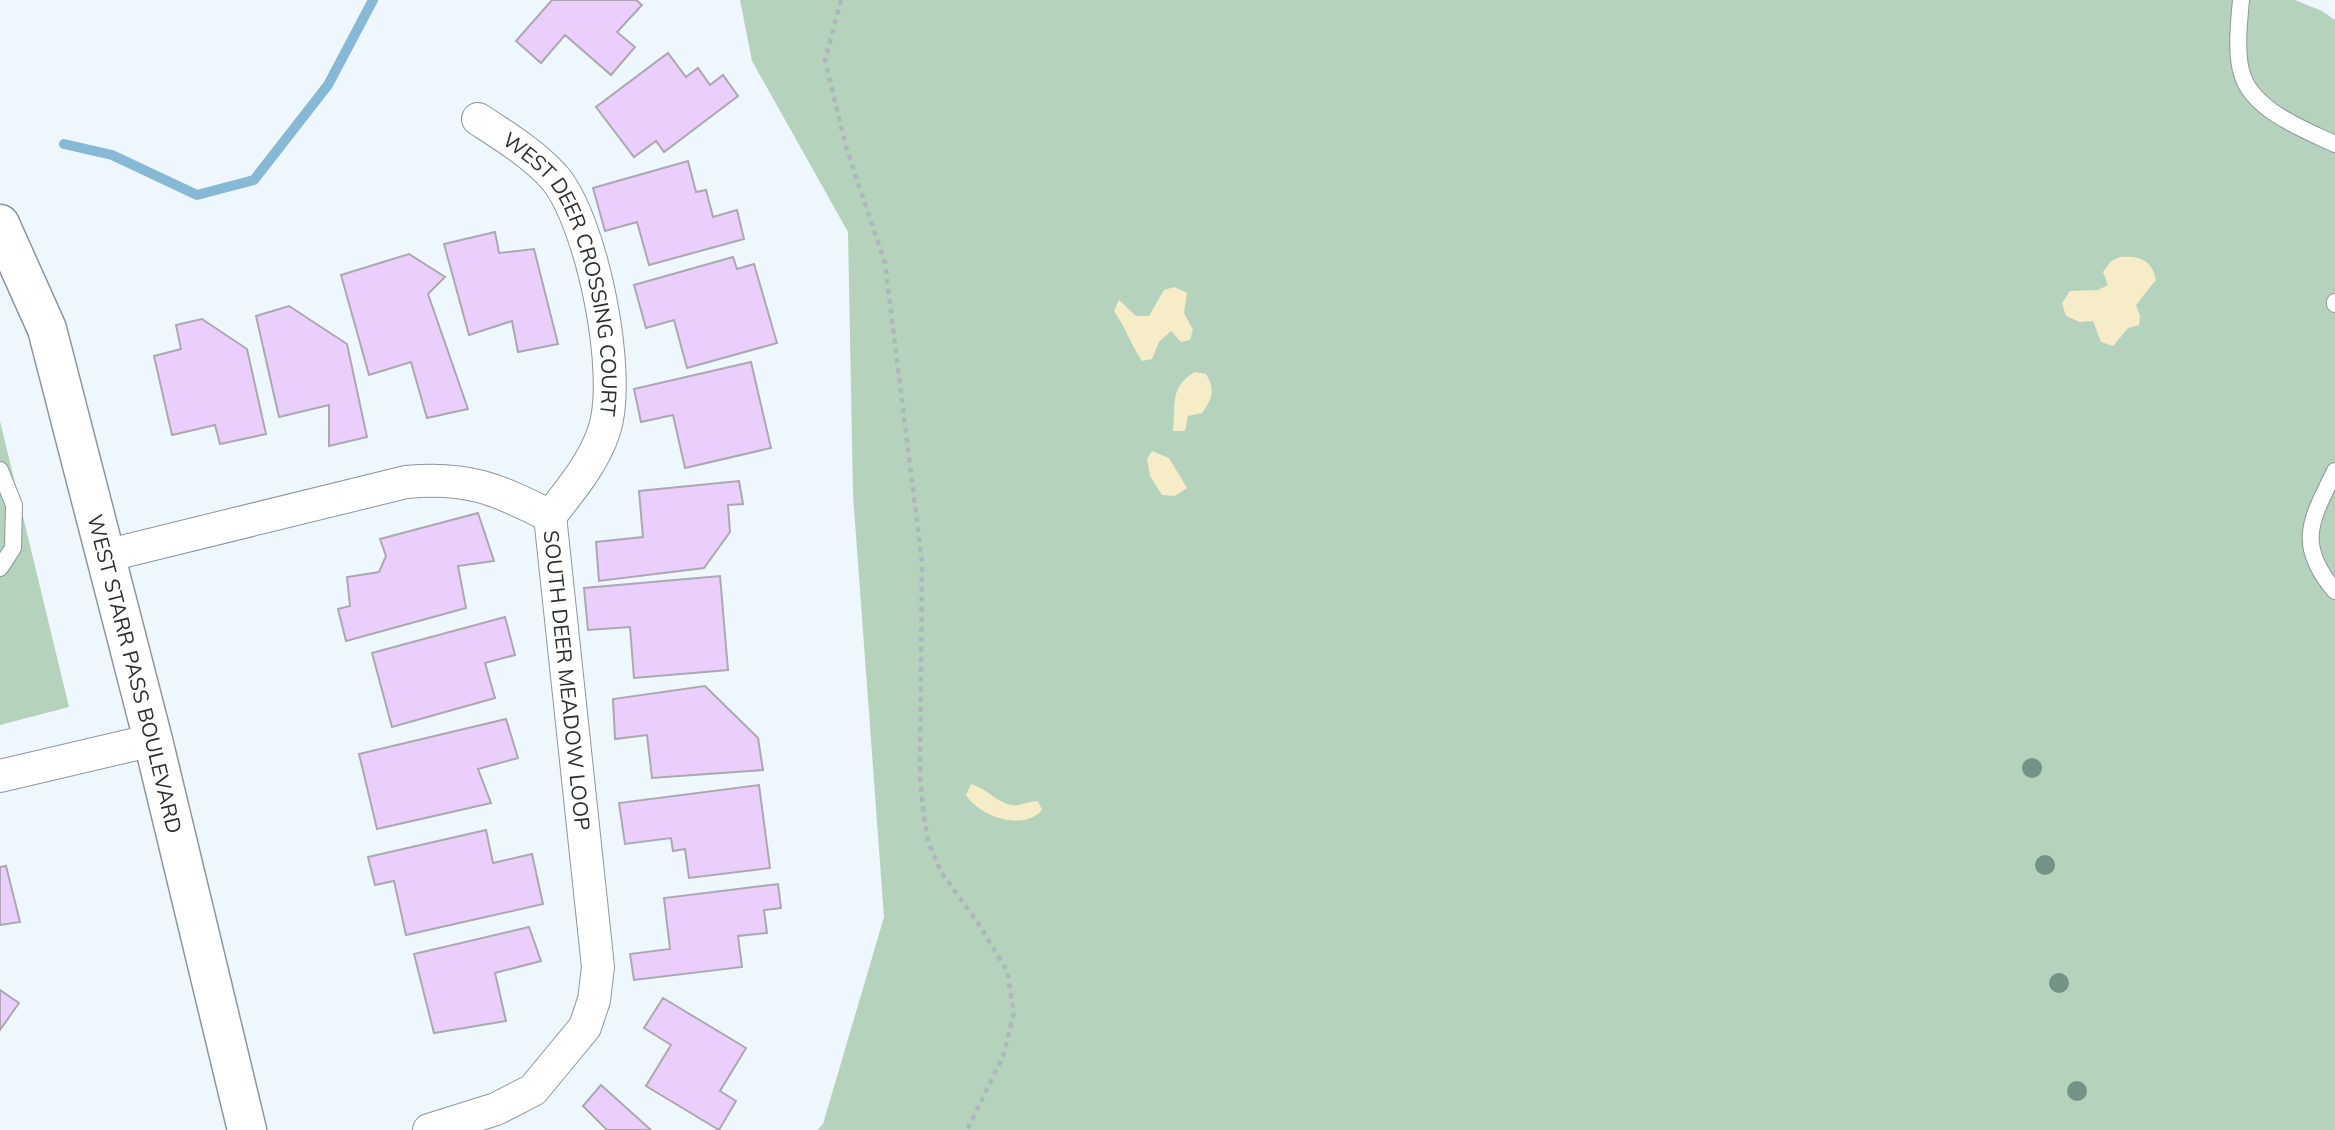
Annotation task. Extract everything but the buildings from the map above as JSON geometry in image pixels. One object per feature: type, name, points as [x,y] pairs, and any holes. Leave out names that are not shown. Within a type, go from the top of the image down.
[{"type":"street","name":"WEST DEER CROSSING COURT","points":[[478,118],[531,155],[555,178],[579,217],[607,332],[612,387],[604,431],[575,485],[550,516]]},
{"type":"street","name":"WEST STARR PASS BOULEVARD","points":[[0,224],[47,329],[153,740],[247,1130]]},
{"type":"street","name":"SOUTH DEER MEADOW LOOP","points":[[105,556],[406,482],[440,478],[498,490],[550,516],[598,967],[594,1000],[585,1027],[533,1090],[496,1109],[429,1130]]},
{"type":"street","points":[[0,776],[153,740]]},
{"type":"lane","points":[[2241,0],[2243,78],[2261,101],[2297,127],[2335,144]]},
{"type":"lane","points":[[0,470],[13,505],[13,548],[0,568]]},
{"type":"lane","points":[[2335,471],[2310,523],[2317,570],[2335,591]]},
{"type":"path","points":[[841,0],[825,61],[846,147],[885,263],[922,562],[920,776],[928,841],[941,872],[978,923],[1007,971],[1014,1013],[1003,1056],[967,1130]]},
{"type":"green space","points":[[740,0],[2295,0],[2322,11],[2335,20],[2335,1130],[817,1130],[823,1124],[884,917],[853,495],[848,232],[752,61]]},
{"type":"green space","points":[[0,421],[69,707],[0,725]]},
{"type":"sand","points":[[2120,257],[2134,257],[2144,261],[2152,268],[2156,280],[2136,305],[2140,316],[2139,325],[2128,328],[2113,346],[2101,342],[2093,321],[2080,322],[2066,316],[2062,303],[2070,291],[2098,290],[2108,285],[2103,272],[2111,261]]},
{"type":"sand","points":[[1174,287],[1187,293],[1184,313],[1193,330],[1190,340],[1181,342],[1171,331],[1159,342],[1152,359],[1142,361],[1114,311],[1119,300],[1136,316],[1149,316],[1164,290]]},
{"type":"sand","points":[[1195,372],[1206,374],[1212,390],[1210,399],[1202,413],[1188,416],[1185,431],[1173,431],[1177,390]]},
{"type":"sand","points":[[1152,451],[1169,458],[1187,488],[1175,496],[1162,495],[1150,476],[1147,459]]},
{"type":"sand","points":[[971,784],[1010,805],[1038,801],[1042,810],[1034,817],[1024,820],[1002,819],[991,815],[972,803],[966,795]]},
{"type":"waterway","points":[[64,144],[112,155],[197,195],[254,180],[328,85],[373,0]]}]
